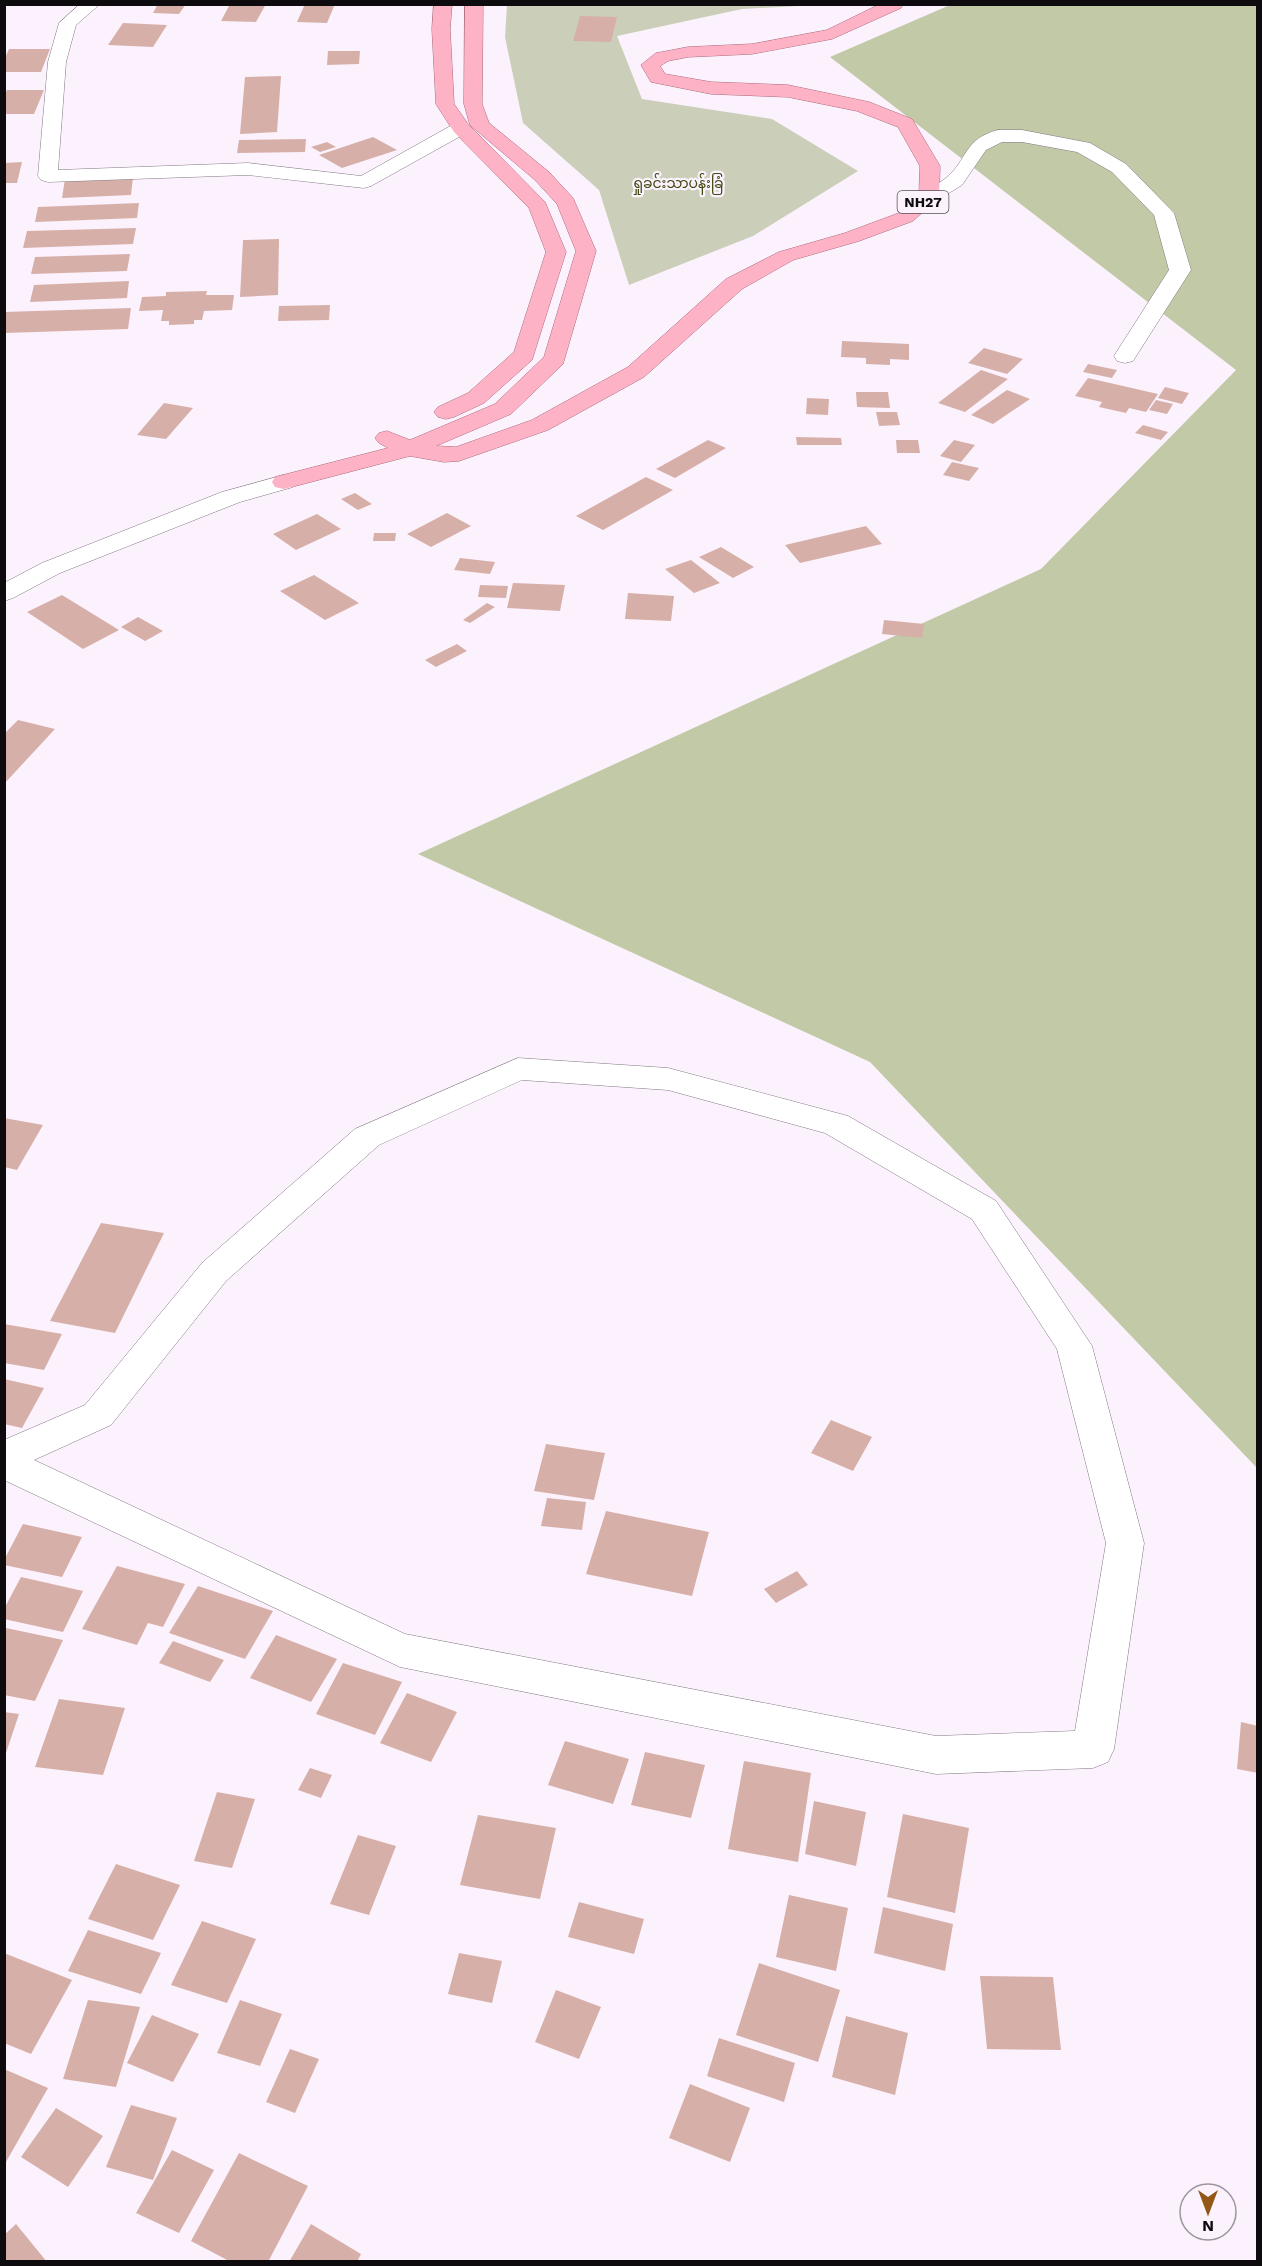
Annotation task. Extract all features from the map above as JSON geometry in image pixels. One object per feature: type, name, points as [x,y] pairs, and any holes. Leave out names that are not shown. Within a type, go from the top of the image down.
[{"type":"highway","points":[[284,482],[476,399],[524,355],[556,252],[538,206],[460,128],[445,104],[441,29],[443,4]]},
{"type":"highway","name":"NH27","points":[[284,482],[410,449],[503,409],[555,359],[586,251],[566,202],[542,176],[480,125],[473,104],[474,4]]},
{"type":"highway","name":"NH27","points":[[387,438],[410,449],[444,455],[459,454],[540,425],[636,372],[734,284],[786,256],[852,237],[906,217],[929,197],[930,166],[904,123],[862,106],[788,91],[711,88],[658,78],[651,65],[662,57],[688,52],[752,49],[832,34],[895,4]]},
{"type":"highway","points":[[445,104],[473,104]]},
{"type":"street","points":[[92,4],[68,23],[57,62],[48,176],[248,169],[364,182],[460,128]]},
{"type":"street","points":[[929,197],[955,181],[979,146],[998,136],[1022,136],[1083,147],[1119,168],[1164,213],[1180,270],[1125,356]]},
{"type":"street","points":[[4,593],[51,568],[231,497],[284,482]]},
{"type":"street","points":[[4,1457],[98,1415],[214,1272],[367,1137],[518,1069],[668,1079],[825,1121],[836,1124],[984,1209],[1074,1346],[1125,1543],[1093,1749],[936,1755],[400,1650],[4,1463]]},
{"type":"green space","name":"ရှုခင်းသာပန်းခြံ","points":[[507,5],[818,5],[742,9],[617,36],[642,99],[772,119],[858,171],[753,236],[629,285],[599,190],[523,123],[505,37]]},
{"type":"green space","points":[[950,5],[1257,5],[1257,1468],[870,1062],[418,854],[1041,569],[1236,370],[830,57]]},
{"type":"building","points":[[158,4],[186,4],[179,14],[153,13]]},
{"type":"building","points":[[230,4],[266,4],[256,22],[221,21]]},
{"type":"building","points":[[305,4],[335,4],[327,23],[297,22]]},
{"type":"building","points":[[580,16],[617,17],[611,42],[573,41]]},
{"type":"building","points":[[123,23],[167,25],[153,47],[108,45]]},
{"type":"building","points":[[9,49],[50,49],[41,72],[4,72],[4,60]]},
{"type":"building","points":[[328,51],[360,51],[359,64],[327,65]]},
{"type":"building","points":[[281,76],[277,132],[240,134],[245,77]]},
{"type":"building","points":[[7,90],[44,90],[34,114],[4,114],[4,97]]},
{"type":"building","points":[[373,137],[397,150],[342,168],[319,155]]},
{"type":"building","points":[[306,139],[305,152],[237,153],[239,140]]},
{"type":"building","points":[[327,142],[336,147],[320,152],[311,147]]},
{"type":"building","points":[[22,162],[17,183],[4,183],[4,163]]},
{"type":"building","points":[[133,177],[131,195],[62,198],[65,179]]},
{"type":"building","points":[[139,203],[137,218],[35,222],[38,207]]},
{"type":"building","points":[[136,228],[133,244],[23,248],[27,231]]},
{"type":"building","points":[[279,239],[278,295],[240,297],[243,240]]},
{"type":"building","points":[[130,254],[127,271],[31,274],[35,257]]},
{"type":"building","points":[[129,281],[127,298],[30,302],[34,285]]},
{"type":"building","points":[[207,291],[206,295],[234,295],[232,310],[204,311],[202,320],[194,320],[194,324],[169,325],[169,321],[161,321],[163,310],[139,311],[142,297],[166,296],[166,292]]},
{"type":"building","points":[[330,305],[329,320],[278,321],[279,306]]},
{"type":"building","points":[[131,308],[128,329],[4,333],[4,312]]},
{"type":"building","points":[[842,341],[909,344],[909,360],[890,359],[890,365],[866,364],[866,358],[841,357]]},
{"type":"building","points":[[984,348],[1023,359],[1007,374],[968,363]]},
{"type":"building","points":[[1088,364],[1117,370],[1112,378],[1083,372]]},
{"type":"building","points":[[981,370],[1008,379],[965,412],[938,403]]},
{"type":"building","points":[[1088,378],[1158,394],[1146,412],[1129,408],[1126,413],[1099,407],[1102,402],[1075,396]]},
{"type":"building","points":[[1165,387],[1189,393],[1182,404],[1158,398]]},
{"type":"building","points":[[1007,390],[1030,399],[993,424],[971,415]]},
{"type":"building","points":[[856,392],[888,392],[890,408],[857,407]]},
{"type":"building","points":[[807,398],[829,399],[828,415],[806,414]]},
{"type":"building","points":[[1156,400],[1173,404],[1167,414],[1149,410]]},
{"type":"building","points":[[164,403],[193,408],[166,439],[137,435]]},
{"type":"building","points":[[876,412],[897,412],[900,425],[879,426]]},
{"type":"building","points":[[1143,425],[1168,432],[1161,440],[1135,433]]},
{"type":"building","points":[[796,437],[841,438],[842,445],[797,445]]},
{"type":"building","points":[[708,440],[726,448],[675,478],[656,469]]},
{"type":"building","points":[[896,440],[918,440],[920,453],[897,453]]},
{"type":"building","points":[[954,440],[975,445],[961,462],[940,456]]},
{"type":"building","points":[[952,462],[979,468],[969,481],[943,475]]},
{"type":"building","points":[[646,477],[673,490],[603,530],[576,516]]},
{"type":"building","points":[[355,493],[372,504],[358,510],[341,499]]},
{"type":"building","points":[[447,513],[471,526],[431,547],[407,534]]},
{"type":"building","points":[[317,514],[341,529],[296,550],[273,534]]},
{"type":"building","points":[[866,526],[882,544],[800,563],[785,545]]},
{"type":"building","points":[[374,533],[396,533],[395,541],[373,541]]},
{"type":"building","points":[[721,547],[754,567],[733,578],[699,557]]},
{"type":"building","points":[[460,558],[495,562],[490,574],[454,570]]},
{"type":"building","points":[[691,560],[720,583],[694,593],[665,569]]},
{"type":"building","points":[[314,575],[359,603],[325,620],[280,591]]},
{"type":"building","points":[[513,583],[565,585],[560,611],[507,608]]},
{"type":"building","points":[[480,585],[508,586],[506,598],[478,597]]},
{"type":"building","points":[[628,593],[674,596],[671,621],[625,619]]},
{"type":"building","points":[[62,595],[119,630],[83,649],[27,612]]},
{"type":"building","points":[[487,603],[495,607],[470,623],[463,620]]},
{"type":"building","points":[[138,617],[163,631],[145,641],[121,627]]},
{"type":"building","points":[[884,620],[924,624],[922,638],[882,634]]},
{"type":"building","points":[[457,644],[467,651],[436,667],[425,660]]},
{"type":"building","points":[[18,720],[55,729],[4,784],[4,734]]},
{"type":"building","points":[[4,1118],[43,1125],[17,1170],[4,1167]]},
{"type":"building","points":[[101,1223],[164,1233],[115,1333],[50,1321]]},
{"type":"building","points":[[4,1324],[62,1334],[44,1370],[4,1363]]},
{"type":"building","points":[[4,1379],[44,1388],[22,1428],[4,1424]]},
{"type":"building","points":[[831,1420],[872,1437],[853,1471],[811,1453]]},
{"type":"building","points":[[546,1444],[605,1453],[594,1500],[534,1491]]},
{"type":"building","points":[[547,1498],[586,1502],[582,1530],[541,1526]]},
{"type":"building","points":[[606,1511],[709,1532],[692,1596],[586,1574]]},
{"type":"building","points":[[23,1524],[82,1537],[62,1577],[4,1565],[4,1560]]},
{"type":"building","points":[[117,1566],[185,1584],[163,1627],[148,1623],[137,1645],[82,1629]]},
{"type":"building","points":[[797,1571],[808,1585],[776,1603],[764,1589]]},
{"type":"building","points":[[21,1577],[83,1591],[63,1632],[4,1619],[4,1609]]},
{"type":"building","points":[[198,1586],[273,1611],[245,1659],[169,1633]]},
{"type":"building","points":[[6,1628],[63,1640],[35,1701],[4,1695]]},
{"type":"building","points":[[276,1635],[337,1659],[311,1702],[250,1678]]},
{"type":"building","points":[[173,1641],[224,1660],[210,1682],[159,1663]]},
{"type":"building","points":[[343,1663],[402,1682],[375,1735],[316,1714]]},
{"type":"building","points":[[407,1693],[457,1712],[431,1762],[380,1743]]},
{"type":"building","points":[[59,1699],[125,1708],[103,1775],[35,1767]]},
{"type":"building","points":[[4,1712],[19,1714],[5,1756],[4,1756]]},
{"type":"building","points":[[1241,1722],[1258,1726],[1258,1773],[1237,1769]]},
{"type":"building","points":[[565,1741],[629,1759],[613,1804],[548,1785]]},
{"type":"building","points":[[645,1752],[705,1765],[691,1818],[631,1805]]},
{"type":"building","points":[[744,1761],[811,1773],[798,1862],[728,1849]]},
{"type":"building","points":[[310,1768],[332,1775],[321,1798],[298,1790]]},
{"type":"building","points":[[217,1792],[255,1799],[232,1868],[194,1861]]},
{"type":"building","points":[[814,1801],[866,1812],[856,1866],[805,1854]]},
{"type":"building","points":[[903,1814],[969,1828],[955,1913],[887,1897]]},
{"type":"building","points":[[478,1815],[556,1828],[540,1899],[460,1885]]},
{"type":"building","points":[[358,1835],[396,1846],[369,1915],[330,1904]]},
{"type":"building","points":[[116,1864],[180,1885],[153,1940],[88,1919]]},
{"type":"building","points":[[789,1895],[848,1908],[836,1971],[776,1957]]},
{"type":"building","points":[[579,1902],[644,1919],[634,1954],[568,1937]]},
{"type":"building","points":[[883,1907],[953,1924],[945,1971],[874,1953]]},
{"type":"building","points":[[202,1921],[256,1939],[227,2003],[171,1985]]},
{"type":"building","points":[[88,1930],[161,1953],[141,1994],[68,1971]]},
{"type":"building","points":[[4,1953],[72,1980],[31,2054],[4,2043]]},
{"type":"building","points":[[459,1953],[502,1961],[492,2003],[448,1994]]},
{"type":"building","points":[[759,1963],[840,1990],[818,2062],[736,2035]]},
{"type":"building","points":[[980,1976],[1053,1977],[1061,2050],[987,2049]]},
{"type":"building","points":[[556,1990],[601,2007],[579,2059],[535,2042]]},
{"type":"building","points":[[88,2000],[140,2007],[116,2087],[63,2079]]},
{"type":"building","points":[[240,2000],[282,2014],[260,2066],[217,2053]]},
{"type":"building","points":[[152,2015],[199,2034],[173,2082],[127,2063]]},
{"type":"building","points":[[846,2016],[908,2033],[895,2095],[832,2077]]},
{"type":"building","points":[[719,2038],[795,2063],[784,2102],[707,2076]]},
{"type":"building","points":[[290,2049],[319,2059],[295,2113],[266,2102]]},
{"type":"building","points":[[4,2069],[48,2088],[6,2162],[4,2161]]},
{"type":"building","points":[[690,2084],[750,2108],[730,2162],[669,2138]]},
{"type":"building","points":[[131,2105],[177,2118],[153,2180],[106,2167]]},
{"type":"building","points":[[56,2108],[103,2136],[68,2187],[21,2157]]},
{"type":"building","points":[[172,2150],[214,2170],[179,2233],[136,2213]]},
{"type":"building","points":[[239,2153],[308,2186],[268,2262],[231,2262],[191,2241]]},
{"type":"building","points":[[16,2224],[47,2262],[4,2262],[4,2235]]},
{"type":"building","points":[[311,2224],[361,2254],[357,2262],[289,2262]]}]
